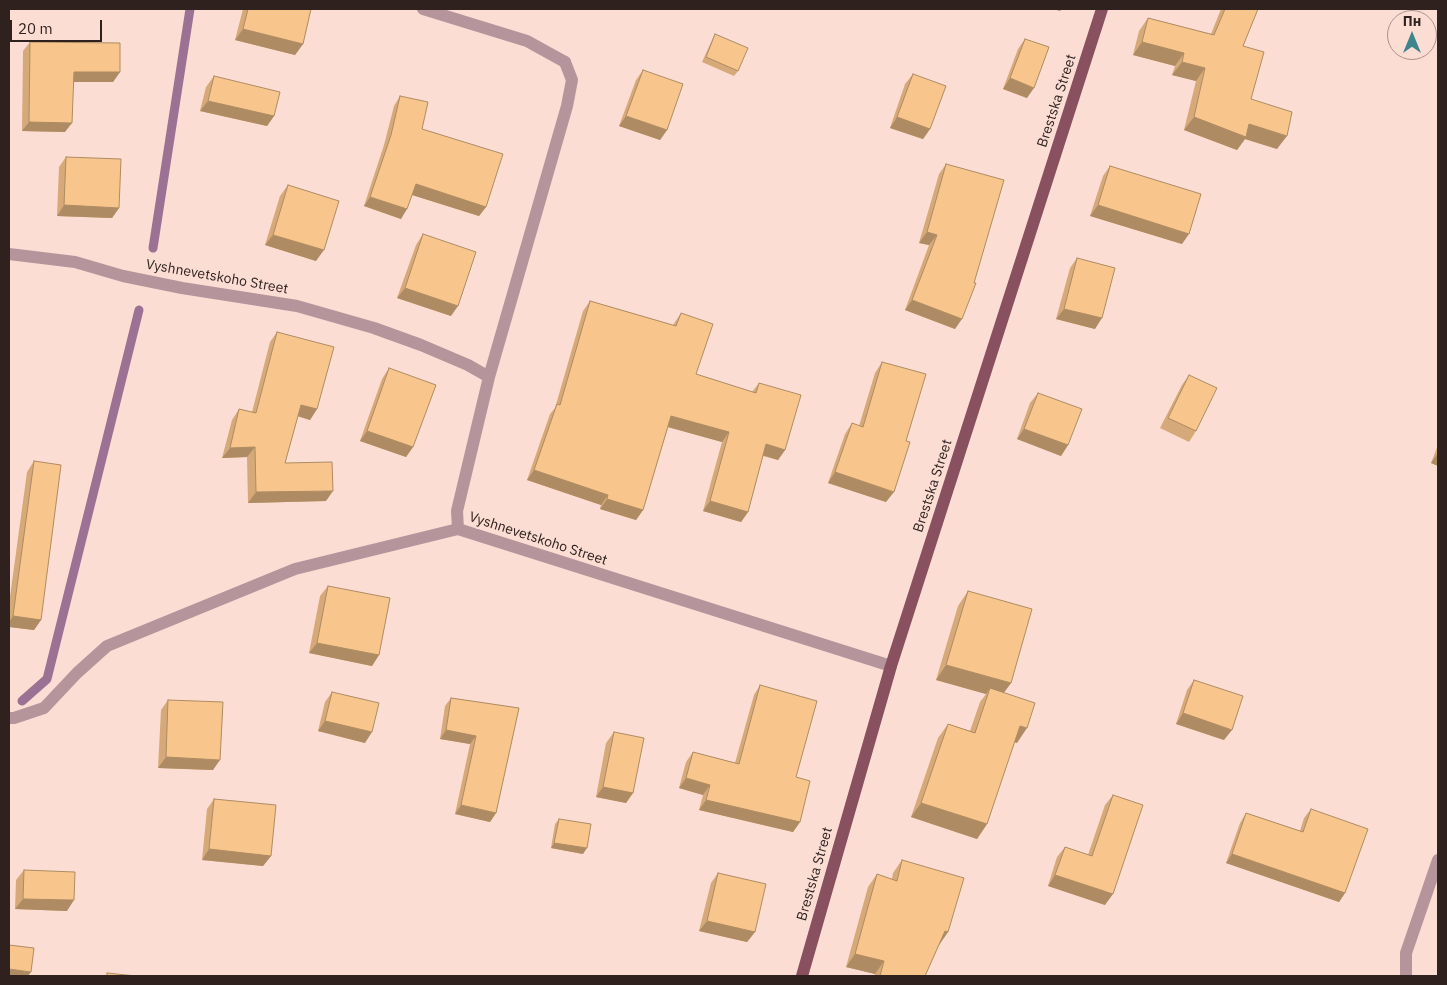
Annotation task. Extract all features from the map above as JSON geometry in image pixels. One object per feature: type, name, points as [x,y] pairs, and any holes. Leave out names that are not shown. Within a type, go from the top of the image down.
[{"type":"main road","name":"Brestska Street","points":[[802,976],[891,666],[1102,9]]},
{"type":"street","points":[[424,9],[527,41],[565,62],[572,80],[489,377]]},
{"type":"street","name":"Vyshnevetskoho Street","points":[[9,254],[75,262],[123,276],[182,288],[297,306],[374,328],[468,365],[489,377],[457,511],[458,529],[891,666]]},
{"type":"street","points":[[9,718],[44,708],[107,646],[295,569],[458,529]]},
{"type":"street","points":[[1406,976],[1406,953],[1438,860]]},
{"type":"building","points":[[248,9],[311,9],[303,44],[243,29]]},
{"type":"building","points":[[1225,9],[1258,9],[1243,46],[1264,52],[1251,99],[1292,112],[1287,136],[1249,124],[1246,137],[1194,117],[1205,68],[1182,62],[1184,53],[1142,42],[1148,18],[1214,35]]},
{"type":"building","points":[[715,34],[748,48],[738,71],[706,57]]},
{"type":"building","points":[[1025,39],[1049,47],[1034,88],[1010,78]]},
{"type":"building","points":[[30,42],[120,43],[120,72],[74,72],[72,123],[29,122]]},
{"type":"building","points":[[643,70],[683,84],[667,130],[626,116]]},
{"type":"building","points":[[913,74],[946,86],[930,129],[897,117]]},
{"type":"building","points":[[214,76],[280,92],[274,116],[208,101]]},
{"type":"building","points":[[400,96],[428,102],[422,129],[503,154],[486,207],[416,184],[407,209],[370,197],[391,135]]},
{"type":"building","points":[[66,157],[121,159],[119,208],[64,205]]},
{"type":"building","points":[[946,164],[1004,180],[974,283],[976,283],[962,319],[912,300],[937,235],[927,232]]},
{"type":"building","points":[[1110,166],[1201,194],[1189,234],[1098,205]]},
{"type":"building","points":[[288,185],[339,201],[324,250],[273,235]]},
{"type":"building","points":[[423,234],[476,252],[458,306],[405,288]]},
{"type":"building","points":[[1077,258],[1115,268],[1102,318],[1064,309]]},
{"type":"building","points":[[590,301],[676,326],[681,313],[713,324],[696,374],[756,393],[759,383],[801,395],[785,450],[766,444],[748,512],[710,501],[729,432],[671,416],[643,510],[607,499],[608,495],[534,470],[557,404],[560,405]]},
{"type":"building","points":[[277,332],[334,347],[317,409],[301,405],[285,463],[332,462],[333,491],[256,492],[255,447],[230,448],[239,409],[256,413]]},
{"type":"building","points":[[882,362],[926,374],[906,441],[910,442],[894,492],[835,472],[852,423],[863,427]]},
{"type":"building","points":[[389,368],[436,385],[413,447],[367,431]]},
{"type":"building","points":[[1189,375],[1217,388],[1196,431],[1168,418]]},
{"type":"building","points":[[1038,393],[1082,409],[1068,445],[1024,429]]},
{"type":"building","points":[[34,461],[61,465],[41,620],[13,616]]},
{"type":"building","points":[[328,586],[390,598],[379,655],[317,643]]},
{"type":"building","points":[[968,591],[1032,609],[1011,683],[946,665]]},
{"type":"building","points":[[1194,680],[1243,696],[1232,730],[1183,713]]},
{"type":"building","points":[[760,685],[817,701],[796,777],[810,781],[800,822],[706,800],[710,785],[686,778],[693,752],[739,764]]},
{"type":"building","points":[[990,688],[1035,703],[1027,728],[1020,726],[987,824],[921,803],[948,724],[975,733]]},
{"type":"building","points":[[332,692],[379,703],[372,732],[325,721]]},
{"type":"building","points":[[451,698],[519,708],[496,813],[461,805],[476,736],[446,730]]},
{"type":"building","points":[[168,700],[223,702],[220,760],[166,757]]},
{"type":"building","points":[[614,732],[644,738],[633,793],[603,787]]},
{"type":"building","points":[[1113,795],[1143,805],[1113,894],[1055,875],[1065,847],[1092,856]]},
{"type":"building","points":[[214,799],[276,805],[271,856],[209,849]]},
{"type":"building","points":[[1311,809],[1368,829],[1345,893],[1232,854],[1246,813],[1303,832]]},
{"type":"building","points":[[559,819],[591,824],[587,848],[554,843]]},
{"type":"building","points":[[902,860],[964,878],[948,932],[945,931],[925,976],[880,976],[884,961],[855,954],[877,874],[897,881]]},
{"type":"building","points":[[24,870],[75,872],[74,900],[23,899]]},
{"type":"building","points":[[718,873],[766,884],[755,932],[707,921]]},
{"type":"building","points":[[9,945],[34,948],[31,972],[9,969]]},
{"type":"building","points":[[107,973],[136,976],[107,976]]},
{"type":"waterway","points":[[153,248],[190,9]]},
{"type":"waterway","points":[[22,701],[47,679],[139,310]]}]
